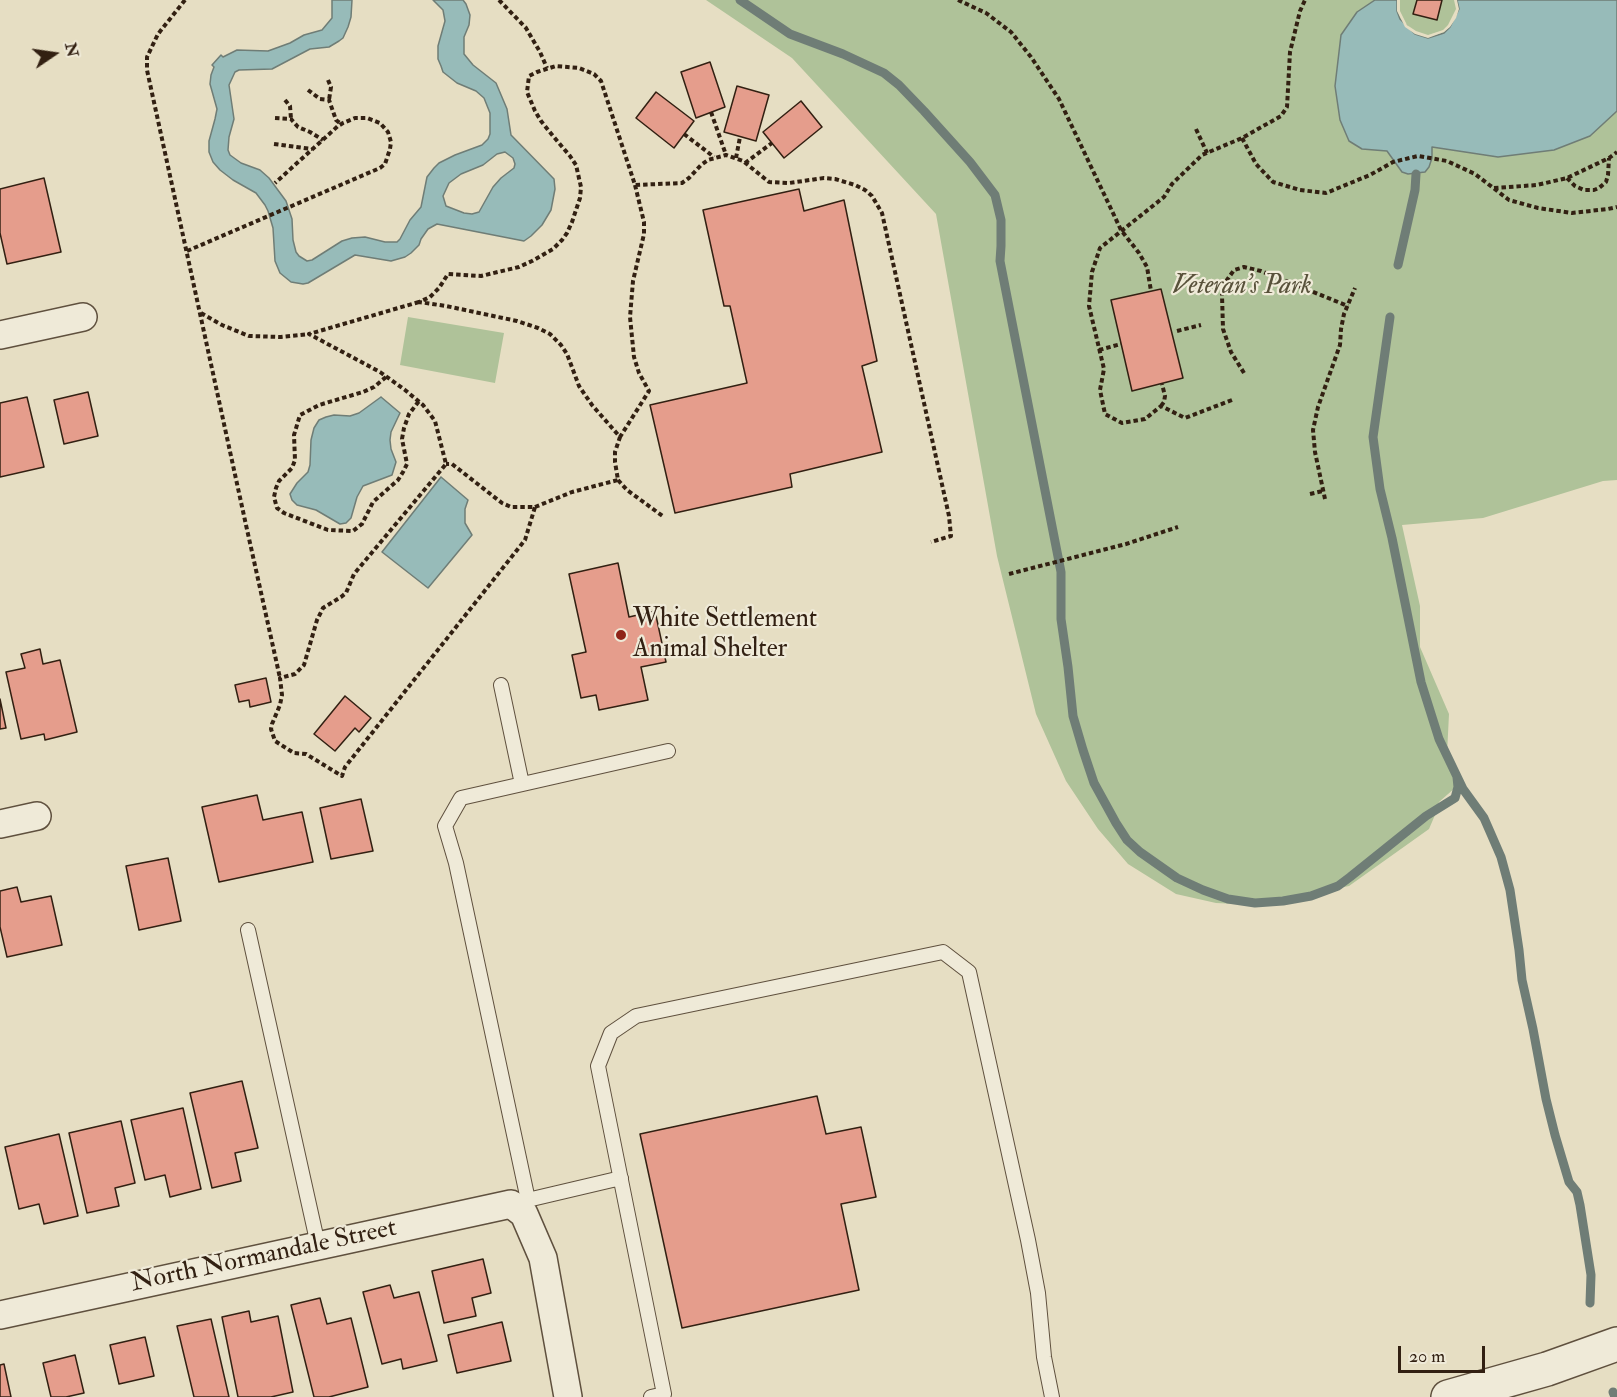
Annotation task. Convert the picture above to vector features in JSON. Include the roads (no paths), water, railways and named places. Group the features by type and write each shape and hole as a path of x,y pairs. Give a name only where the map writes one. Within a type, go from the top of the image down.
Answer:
{"street":[{"path":"0,335 84,317"},
{"path":"0,824 37,816"},
{"path":"521,1206 543,1258 568,1397"},
{"name":"North Normandale Street","path":"0,1315 318,1245 521,1206"},
{"path":"1448,1397 1547,1369 1617,1344"}],"lane":[{"path":"501,685 522,784"},
{"path":"621,1178 521,1206 456,863 445,826 461,798 668,751"},
{"path":"248,930 318,1245"},
{"path":"651,1397 664,1394 598,1066 611,1033 636,1016 943,952 969,972 1028,1240 1038,1293 1044,1357 1053,1397"}],"water":[{"path":"332,0 352,0 348,27 339,41 329,47 310,49 272,69 239,70 235,72 229,85 234,119 229,137 230,155 241,163 260,170 286,201 292,219 293,240 299,256 307,261 312,260 342,241 352,238 365,237 385,242 397,242 421,207 427,177 434,168 455,155 482,145 488,139 490,113 484,98 443,72 438,59 438,46 445,21 443,10 433,0 463,0 466,4 470,15 464,37 464,54 473,65 496,83 507,109 511,135 554,179 555,189 551,210 542,225 531,236 524,241 437,224 428,229 419,245 405,257 391,261 355,255 303,284 291,282 280,273 275,261 273,228 265,205 256,193 220,170 213,162 209,152 209,141 217,109 210,84 214,67 212,65 221,55 223,57 237,50 268,51 290,43 304,35 322,30 332,18","holes":["505,152 513,158 514,168 493,187 479,212 464,213 446,206 443,196 449,183 461,174 483,165 497,154"]},
{"path":"1375,0 1397,0 1400,19 1415,34 1428,38 1444,33 1450,27 1459,9 1457,0 1617,0 1617,111 1590,136 1554,150 1498,157 1432,147 1432,158 1425,172 1408,174 1402,172 1387,151 1362,149 1349,141 1340,120 1335,86 1341,35 1357,12"},
{"path":"381,397 400,413 391,432 391,449 396,462 392,475 363,486 351,518 346,523 340,524 316,510 297,505 290,494 308,472 311,440 319,420 334,415 350,416 359,413"},
{"path":"441,477 468,500 465,509 465,523 472,535 428,588 382,552"}],"waterway":[{"path":"740,0 790,34 843,54 884,73 924,111 970,162 995,195 1001,220 1000,261 1061,572 1061,619 1073,716 1094,783 1127,840 1177,878 1228,899 1255,903 1311,896 1338,886 1426,816 1455,798 1458,787 1457,777"},
{"path":"1398,265 1415,190 1416,174"},
{"path":"1390,317 1373,437 1380,489 1421,682 1439,739 1463,789 1484,818 1501,857 1510,890 1522,980 1546,1099 1569,1182 1577,1192 1580,1205 1591,1275 1590,1303"},
{"path":"1613,1392 1615,1397"}],"place":[{"name":"White Settlement Animal Shelter","path":"621,635"}],"park label":[{"name":"Veteran's Park","path":"1242,287"}]}
